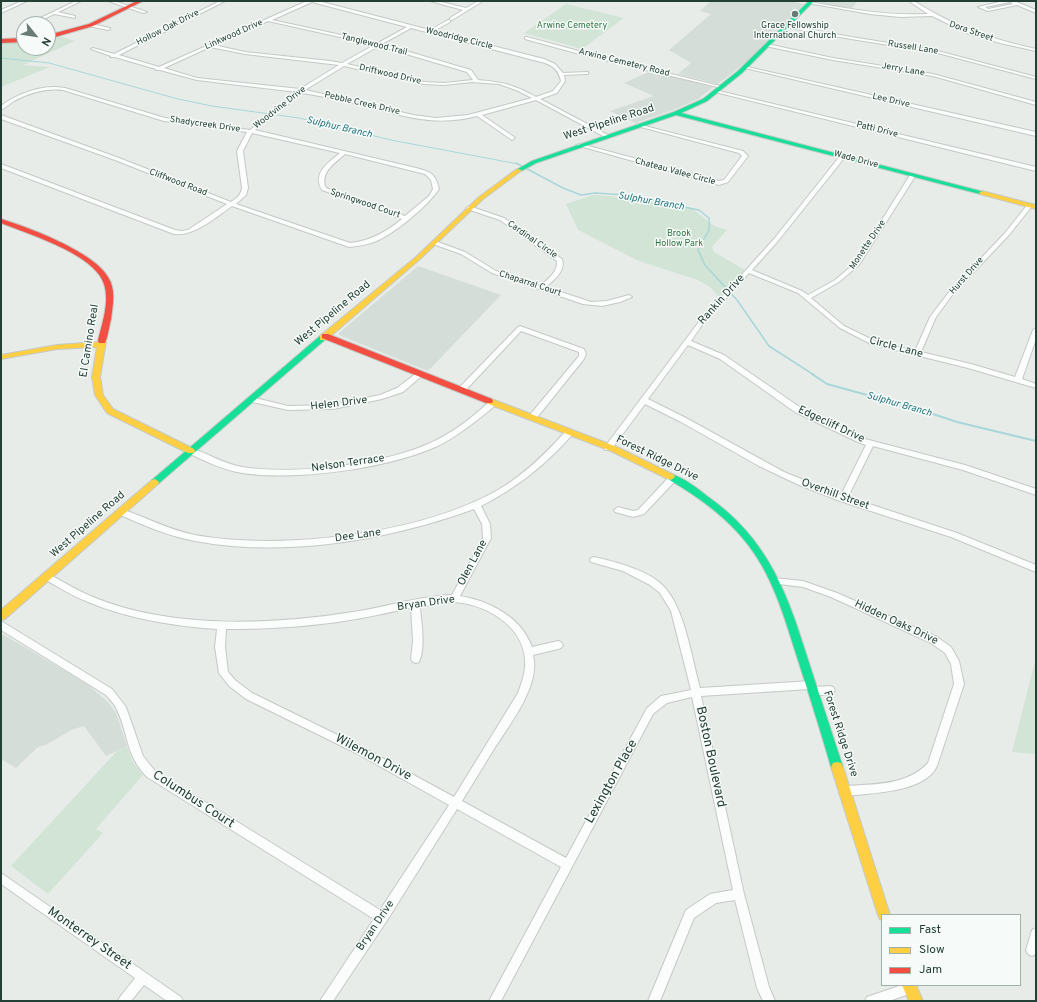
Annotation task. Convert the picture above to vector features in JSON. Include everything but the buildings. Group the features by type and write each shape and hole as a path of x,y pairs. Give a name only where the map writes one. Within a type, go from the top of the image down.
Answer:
{"main road":[{"path":"56,34 91,24 141,1"},
{"name":"West Pipeline Road","path":"1,616 251,399 435,243 491,188 514,172 534,162 579,145 676,113 695,105 719,89 745,67 787,26 808,2"},
{"path":"1,41 16,40"},
{"name":"Wade Drive","path":"676,113 1033,206"},
{"name":"El Camino Real","path":"1,221 87,258 102,270 107,281 109,297 107,320 96,378 96,386 103,404 110,411 191,451"},
{"name":"Forest Ridge Drive","path":"325,336 608,448 673,478 695,490 726,514 753,544 774,581 797,641 884,914"},
{"path":"1,357 56,347 102,344"},
{"path":"910,987 916,1001"}],"street":[{"path":"1,12 26,1"},
{"path":"48,16 79,1"},
{"path":"110,1 145,12"},
{"name":"Hollow Oak Drive","path":"113,56 223,1"},
{"name":"Linkwood Drive","path":"158,69 311,1"},
{"name":"Woodridge Circle","path":"311,1 542,60 555,65 563,74"},
{"path":"432,1 467,10"},
{"path":"431,31 481,1"},
{"name":"Dora Street","path":"911,1 947,24 975,35 1036,50"},
{"path":"1018,4 988,10 980,8 1010,1 1018,4 1036,12"},
{"path":"808,2 879,16 931,15"},
{"path":"55,13 73,17"},
{"name":"Tanglewood Trail","path":"267,20 377,45 462,68 469,71 476,81"},
{"path":"91,24 108,29"},
{"name":"Woodvine Drive","path":"1,166 174,232 184,233 195,229 242,197 245,188 240,151 250,132 301,91 343,64 411,26"},
{"name":"Russell Lane","path":"787,26 850,38 934,51 1036,78"},
{"name":"Arwine Cemetery Road","path":"527,38 719,89"},
{"name":"Jerry Lane","path":"767,45 833,59 933,75 1036,104"},
{"name":"Driftwood Drive","path":"210,46 245,53 316,59 424,83 476,81 499,83 513,87 607,136"},
{"name":"Pebble Creek Drive","path":"92,49 158,69 207,81 268,86 301,91 422,118 450,119 478,115 537,99"},
{"name":"Lee Drive","path":"745,67 1036,134"},
{"path":"537,99 558,90 564,81 563,74 586,73"},
{"name":"Shadycreek Drive","path":"1,108 40,90 59,88 164,119 250,132 414,169 434,178 436,182 435,192 405,218"},
{"name":"Patti Drive","path":"719,89 1036,169"},
{"path":"478,115 512,138"},
{"name":"Cliffwood Road","path":"1,117 334,241 356,245 366,244 377,239 405,218"},
{"name":"Chateau Valee Circle","path":"579,145 719,183 726,181 745,156 741,152 639,125"},
{"name":"Springwood Court","path":"344,153 328,165 321,175 321,186 324,190 405,218"},
{"name":"Rankin Drive","path":"608,448 686,342 776,240 842,157"},
{"name":"Monette Drive","path":"807,298 837,281 857,264 913,175"},
{"name":"Hurst Drive","path":"918,354 933,317 956,288 1033,206"},
{"name":"Cardinal Circle","path":"469,208 502,220 560,260 562,265 560,270 541,288"},
{"name":"Chaparral Court","path":"435,243 463,253 494,272 593,305 609,304 629,297"},
{"name":"Circle Lane","path":"749,271 792,288 807,298 836,323 862,338 882,347 969,366 1036,386"},
{"path":"461,390 520,328 582,351 582,357 532,418"},
{"path":"1018,380 1036,330"},
{"name":"Edgecliff Drive","path":"686,342 722,357 798,410 850,435 871,443 965,468 1036,492"},
{"name":"Helen Drive","path":"251,399 288,408 333,407 382,397 400,390 420,374"},
{"name":"Overhill Street","path":"643,400 668,411 745,456 801,483 843,499 955,535 1036,569"},
{"name":"Nelson Terrace","path":"191,451 223,465 253,472 278,472 356,465 402,456 430,446 458,432 494,403"},
{"name":"Dee Lane","path":"121,512 156,526 195,538 212,541 268,544 302,543 386,532 416,525 476,504 500,492 526,475 552,453 570,433"},
{"path":"843,499 871,443"},
{"path":"618,510 633,514 641,512 673,478"},
{"name":"Olen Lane","path":"454,599 487,538 486,524 476,504"},
{"name":"Boston Boulevard","path":"594,560 611,563 641,576 663,591 675,610 696,692 739,894 763,988 769,1001"},
{"name":"Bryan Drive","path":"47,577 94,602 132,613 200,624 266,626 296,624 454,599 478,603 502,615 517,629 528,652 530,672 519,697 457,803 326,1001"},
{"name":"Hidden Oaks Drive","path":"774,581 803,584 834,595 912,629 942,644 948,650 956,664 959,684 932,766 928,772 922,777 906,783 845,791"},
{"path":"415,604 418,641 416,659"},
{"name":"Columbus Court","path":"1,625 109,692 120,706 137,757 144,768 151,774 382,918"},
{"name":"Wilemon Drive","path":"222,625 222,668 232,683 249,696 359,750 567,864"},
{"path":"528,652 558,644"},
{"name":"Lexington Place","path":"495,1001 567,864 650,712 664,699 696,692 812,688 830,690"},
{"name":"Monterrey Street","path":"1,878 177,1001"},
{"path":"654,1001 690,914 714,898 739,894"},
{"path":"1032,950 1036,934"},
{"path":"124,1001 143,977"},
{"path":"871,1001 910,987"}],"shaded area":[{"path":"711,1 789,1 804,4 746,62 718,84 678,74 691,63 669,50 711,14 700,11"},
{"path":"820,1 858,1 851,9 818,3"},
{"path":"651,71 713,87 698,99 673,110 635,123 610,111 654,96 624,83"},
{"path":"418,266 501,295 428,371 339,335 339,333"},
{"path":"1,635 4,635 87,684 108,702 116,713 127,746 106,756 84,726 71,730 46,745 38,747 16,768 1,759"}],"green space":[{"name":"Arwine Cemetery","path":"566,4 624,18 582,49 524,33"},
{"path":"59,36 75,41 56,50 56,37"},
{"path":"16,42 16,56 42,56 23,65 50,67 1,87 1,43"},
{"name":"Brook Hollow Park","path":"593,195 635,198 693,209 714,226 727,230 712,247 714,252 745,270 719,297 710,287 698,280 639,261 578,230 566,204"},
{"path":"1036,657 1036,754 1012,752"},
{"path":"127,746 133,762 143,775 96,829 103,833 48,894 11,866 117,751"}],"waterway":[{"name":"Sulphur Branch","path":"1,58 49,63 178,99 212,106 299,118 391,140 518,164"},
{"name":"Sulphur Branch","path":"518,164 563,188 581,195 595,193 626,195 699,210 709,218 709,230 698,250 705,265 737,300 769,346 814,375"},
{"name":"Sulphur Branch","path":"812,374 827,384 918,409 957,422 1036,441"}],"traffic: fast":[{"path":"519,170 534,162 676,113 705,100 740,72 812,1"},
{"path":"676,113 982,193"},
{"path":"155,482 323,338"},
{"path":"671,477 709,501 732,521 743,532 768,568 790,619 837,767"}],"traffic: slow":[{"path":"323,338 418,258 481,198 519,170"},
{"path":"982,193 1036,207"},
{"path":"102,341 96,377 99,395 110,411 191,451"},
{"path":"1,357 57,347 102,344"},
{"path":"489,401 614,449 671,477"},
{"path":"1,616 155,482"},
{"path":"837,767 884,914"},
{"path":"909,986 916,1001"}],"traffic: jam":[{"path":"56,35 91,25 141,1"},
{"path":"1,41 16,40"},
{"path":"1,221 43,237 73,251 87,259 98,268 108,284 110,301 102,341"},
{"path":"325,336 489,401"}],"place":[{"name":"Grace Fellowship International Church","path":"795,14"}]}
